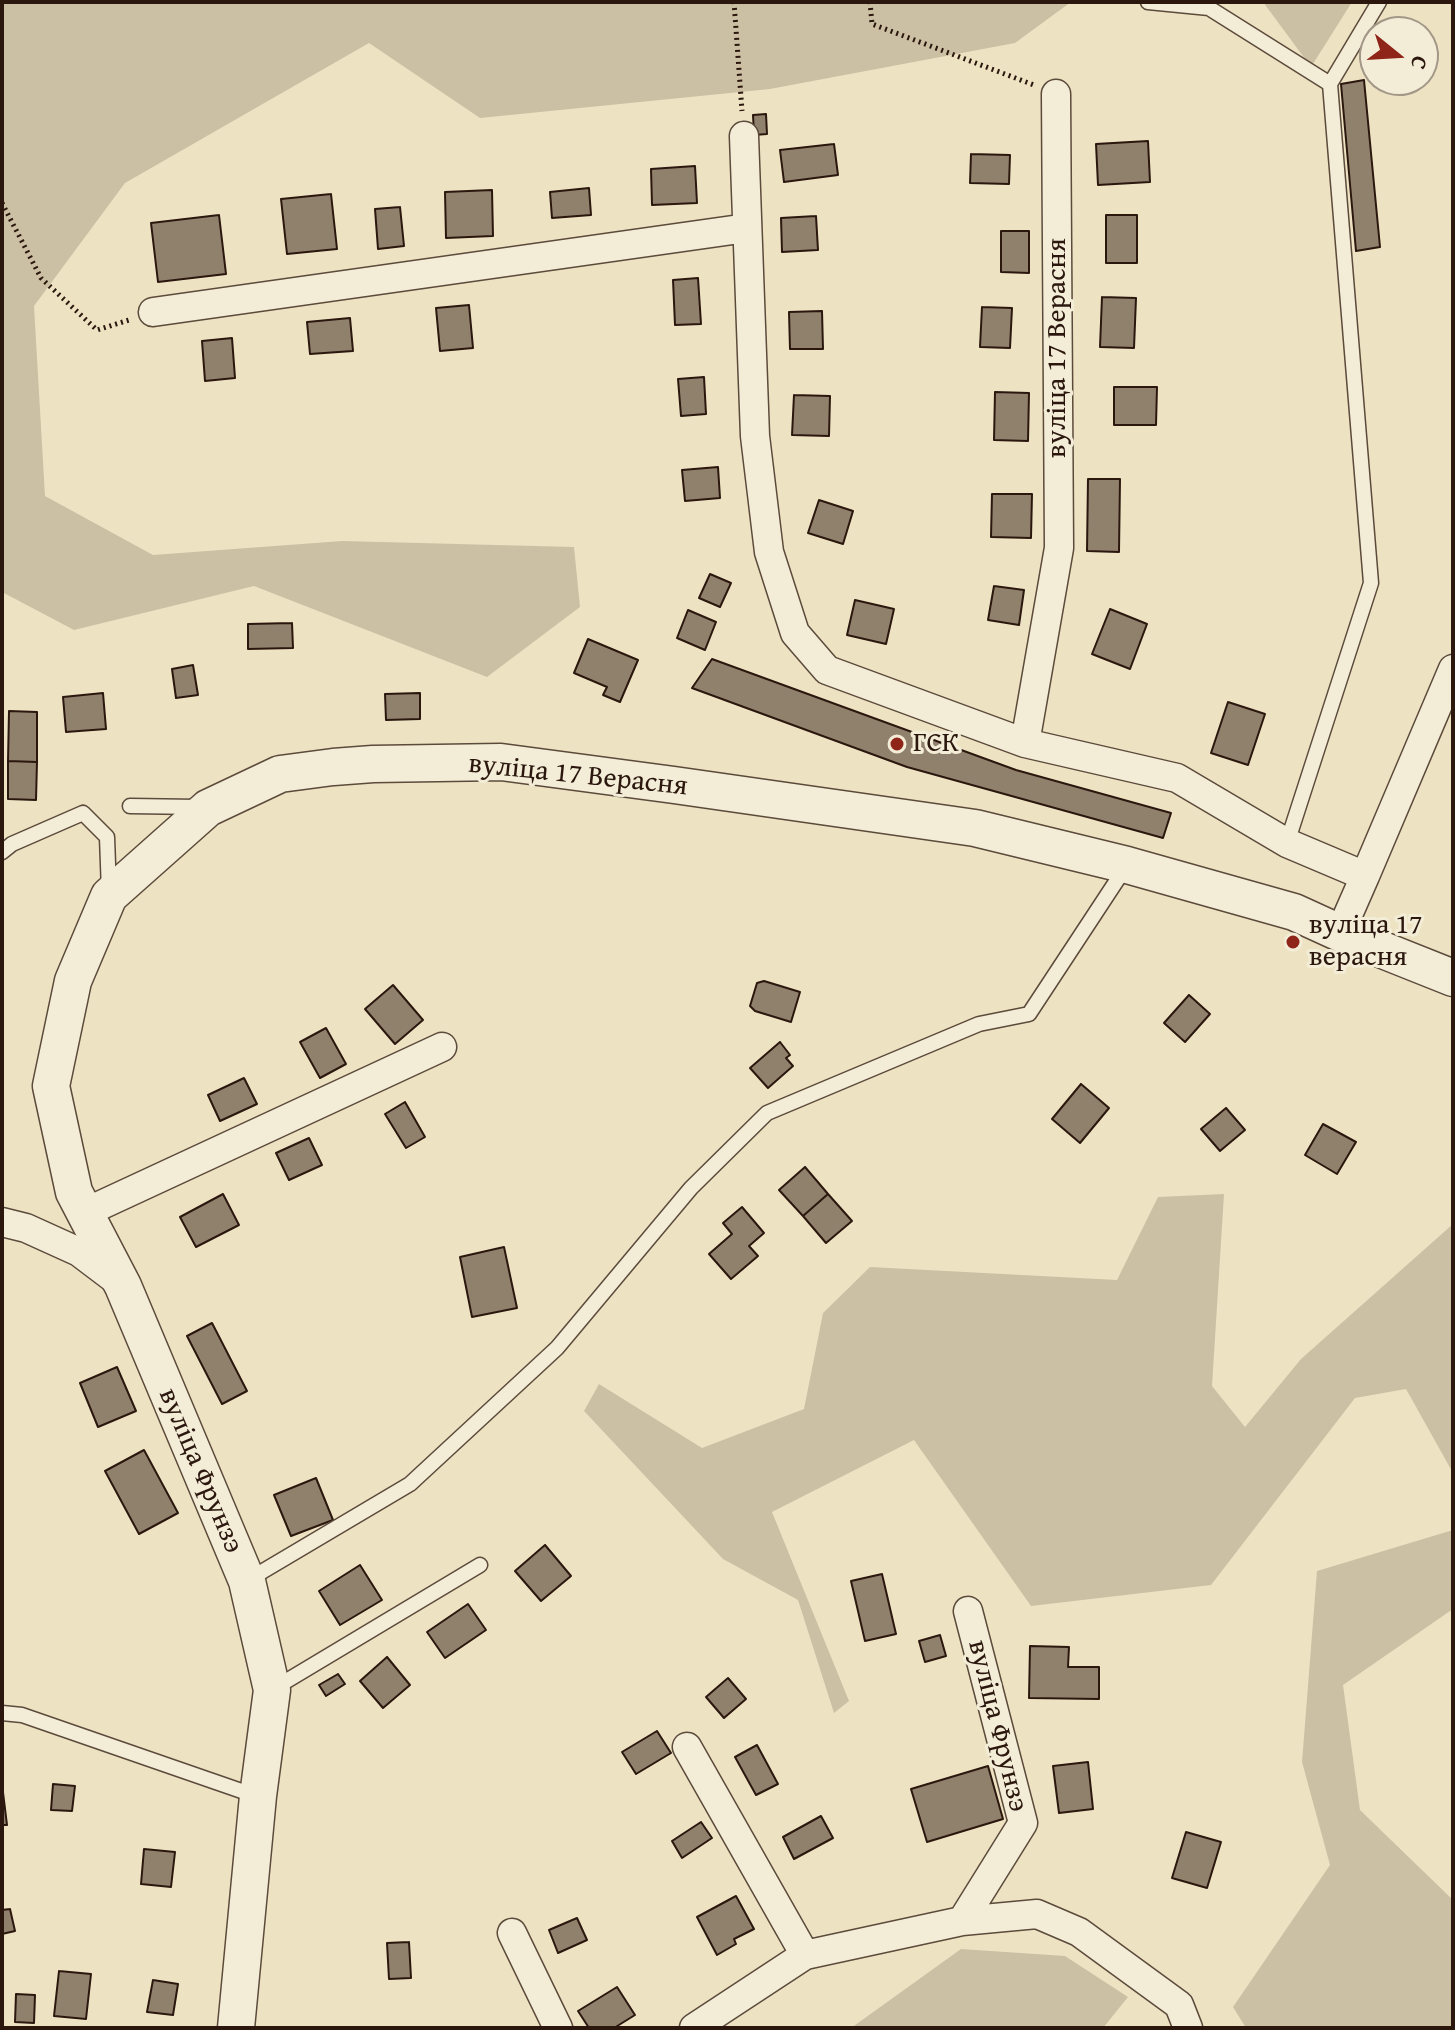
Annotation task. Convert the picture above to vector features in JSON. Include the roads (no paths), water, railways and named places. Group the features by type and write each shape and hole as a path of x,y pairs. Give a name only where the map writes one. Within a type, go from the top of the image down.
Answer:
{"street":[{"name":"вуліца 17 Верасня","path":"1025,743 1059,548 1056,94"},
{"path":"744,136 755,436 769,552 795,633 827,670 1025,743 1177,778 1287,843 1365,876"},
{"path":"153,312 747,228"},
{"path":"1340,933 1453,669"},
{"name":"вуліца 17 Верасня","path":"123,1286 74,1192 51,1086 73,981 109,896 208,808 280,774 373,764 501,762 975,828 1127,865 1294,912 1453,978"},
{"path":"84,1213 442,1047"},
{"name":"вуліца Фрунзэ","path":"2,1222 26,1228 79,1252 123,1286 247,1581 272,1690 258,1796 236,2028"},
{"name":"вуліца Фрунзэ","path":"962,1921 1023,1823 968,1611"},
{"path":"687,1747 805,1955"},
{"path":"694,2028 805,1955 962,1921 1037,1914 1079,1932 1184,2017"},
{"path":"512,1933 558,2028"}],"lane":[{"path":"1148,2 1209,8 1330,84"},
{"path":"1287,843 1371,583 1330,84 1379,2"},
{"path":"130,806 208,808"},
{"path":"2,852 12,844 83,813 107,837 109,896"},
{"path":"247,1581 410,1484 557,1348 691,1188 767,1113 979,1024 1029,1014 1127,865"},
{"path":"272,1690 480,1565"},
{"path":"2,1713 22,1715 258,1796"}],"place":[{"name":"ГСК","path":"897,744"},
{"name":"вуліца 17 верасня","path":"1293,942"}]}
